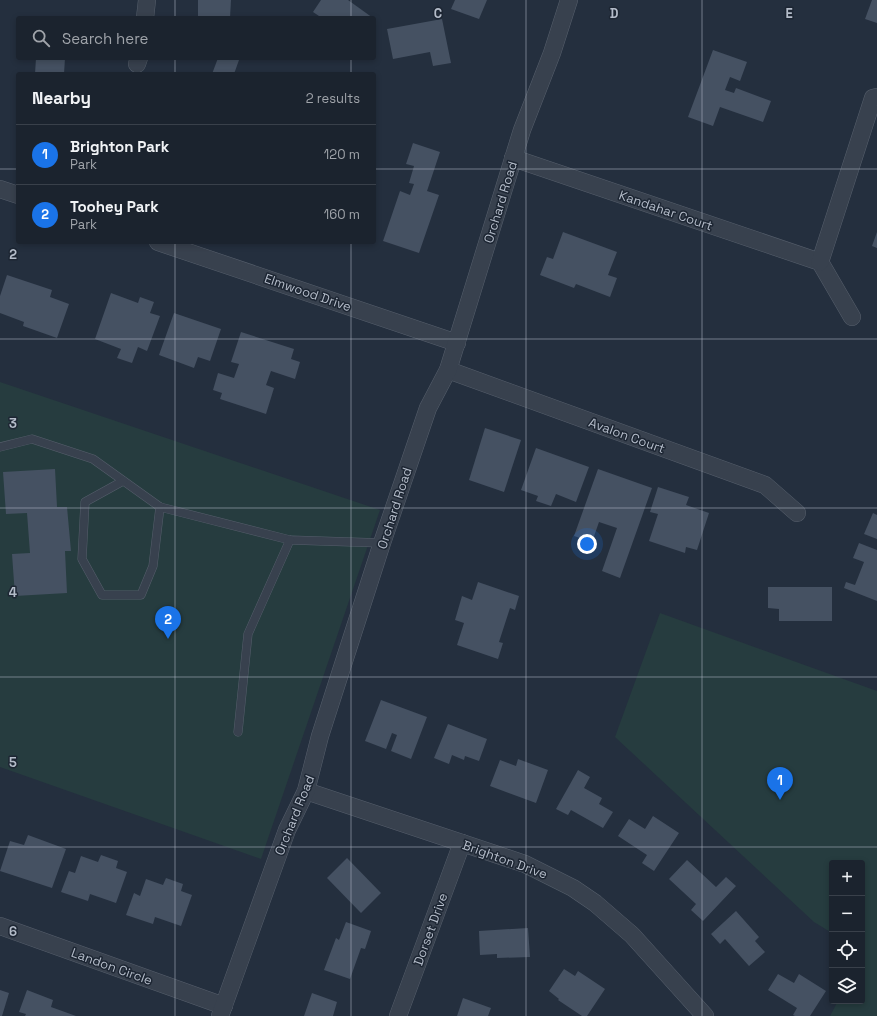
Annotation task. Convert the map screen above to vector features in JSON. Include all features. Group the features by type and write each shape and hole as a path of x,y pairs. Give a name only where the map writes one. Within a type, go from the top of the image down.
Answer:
{"street":[{"path":"145,16 147,0"},
{"name":"Orchard Road","path":"222,1011 286,830 306,791 320,736 382,543 428,408 448,370 522,130 552,53 569,0"},
{"path":"852,317 820,262 873,98 877,97"},
{"name":"Kandahar Court","path":"513,158 820,262"},
{"path":"0,189 16,194"},
{"name":"Elmwood Drive","path":"164,244 457,343"},
{"name":"Avalon Court","path":"448,370 765,485 797,513"},
{"name":"Brighton Drive","path":"306,791 525,864 573,888 595,903 632,935 705,1016"},
{"name":"Dorset Drive","path":"398,1016 462,843"},
{"name":"Landon Circle","path":"0,926 222,1011"}],"lane":[{"path":"0,447 32,439 93,459 160,508 290,540 382,543"},
{"path":"123,481 85,502 82,559 102,595 141,595 153,566 160,508"},
{"path":"238,732 248,634 290,540"}],"green space":[{"path":"0,382 380,510 261,859 0,767"},
{"path":"660,613 877,691 877,1016 830,1016 836,1004 865,1004 865,860 829,860 829,931 814,922 615,737"}],"building":[{"path":"198,0 231,0 230,16 198,16"},
{"path":"321,0 348,0 370,16 319,16 313,12"},
{"path":"455,0 487,0 479,19 451,9"},
{"path":"872,0 877,0 877,23 865,19"},
{"path":"442,19 451,63 433,66 430,52 393,59 387,29"},
{"path":"713,50 747,62 740,81 730,77 725,90 734,93 736,88 771,101 763,122 720,107 713,126 688,117"},
{"path":"36,60 65,60 64,72 35,72"},
{"path":"217,60 239,60 235,72 213,72"},
{"path":"413,143 440,152 427,191 439,195 419,253 383,241 400,191 410,195 414,184 409,183 414,166 406,164"},
{"path":"563,232 617,252 608,275 617,278 610,297 576,284 574,288 540,275 547,257 553,259"},
{"path":"877,232 877,248 872,246"},
{"path":"7,275 52,290 50,297 69,304 57,338 23,326 24,322 0,313 0,296"},
{"path":"111,293 138,303 140,297 154,302 150,313 160,316 147,351 138,347 132,363 117,358 121,349 95,339"},
{"path":"174,313 221,329 210,361 198,357 194,368 159,355"},
{"path":"241,332 294,349 291,359 300,362 295,379 271,371 266,385 274,388 266,414 220,399 222,393 213,390 218,373 234,378 239,364 231,362"},
{"path":"485,428 521,440 504,492 469,480"},
{"path":"536,448 589,467 576,502 556,494 551,506 536,501 538,496 521,490"},
{"path":"55,469 57,507 67,507 71,551 65,551 67,593 15,596 12,554 30,553 27,513 6,514 3,472"},
{"path":"598,469 652,488 620,578 602,571 617,528 599,522 592,542 574,536"},
{"path":"658,487 689,497 686,505 709,513 697,550 686,547 685,553 649,541 658,514 650,512"},
{"path":"873,513 877,515 877,539 864,534"},
{"path":"859,543 877,550 877,601 844,588 846,582 855,585 864,562 853,558"},
{"path":"478,582 519,596 515,610 510,608 499,642 503,643 498,659 457,645 464,623 455,620 462,596 472,600"},
{"path":"768,587 832,587 832,621 779,621 779,609 768,608"},
{"path":"381,700 427,717 411,759 391,751 397,735 392,733 386,749 365,741"},
{"path":"448,724 487,739 479,761 465,756 464,760 452,755 449,764 434,758"},
{"path":"518,759 548,770 536,803 490,786 500,760 516,766"},
{"path":"578,770 590,777 584,788 602,798 599,804 613,812 603,828 571,810 568,815 556,809"},
{"path":"653,816 679,833 654,871 642,863 647,855 618,836 629,819 645,829"},
{"path":"28,835 66,849 52,888 0,871 10,841 24,845"},
{"path":"101,855 118,861 116,868 127,872 116,903 90,894 88,901 61,892 69,871 75,873 81,856 98,862"},
{"path":"347,858 381,893 361,913 327,878"},
{"path":"687,860 716,887 726,877 736,886 703,921 691,910 696,904 669,879"},
{"path":"166,878 183,884 181,891 192,895 181,926 155,917 153,924 126,915 134,893 140,896 146,879 163,885"},
{"path":"736,911 759,937 755,941 765,952 749,966 725,939 720,944 711,934"},
{"path":"346,922 371,931 365,949 361,948 350,979 324,970 336,938 339,940"},
{"path":"528,928 530,957 497,958 497,954 480,955 479,931"},
{"path":"564,969 575,976 578,971 605,989 587,1016 582,1016 558,1000 559,999 549,991"},
{"path":"778,974 794,983 799,974 826,991 810,1016 793,1015 797,1008 768,990"},
{"path":"0,990 9,993 2,1016 0,1016"},
{"path":"27,990 53,1000 51,1007 76,1016 25,1016 26,1014 19,1012"},
{"path":"312,993 337,1002 333,1016 304,1016"},
{"path":"463,998 491,1008 488,1016 457,1016"}],"place":[{"name":"Toohey Park","path":"168,639"},
{"name":"Brighton Park","path":"780,800"}]}
